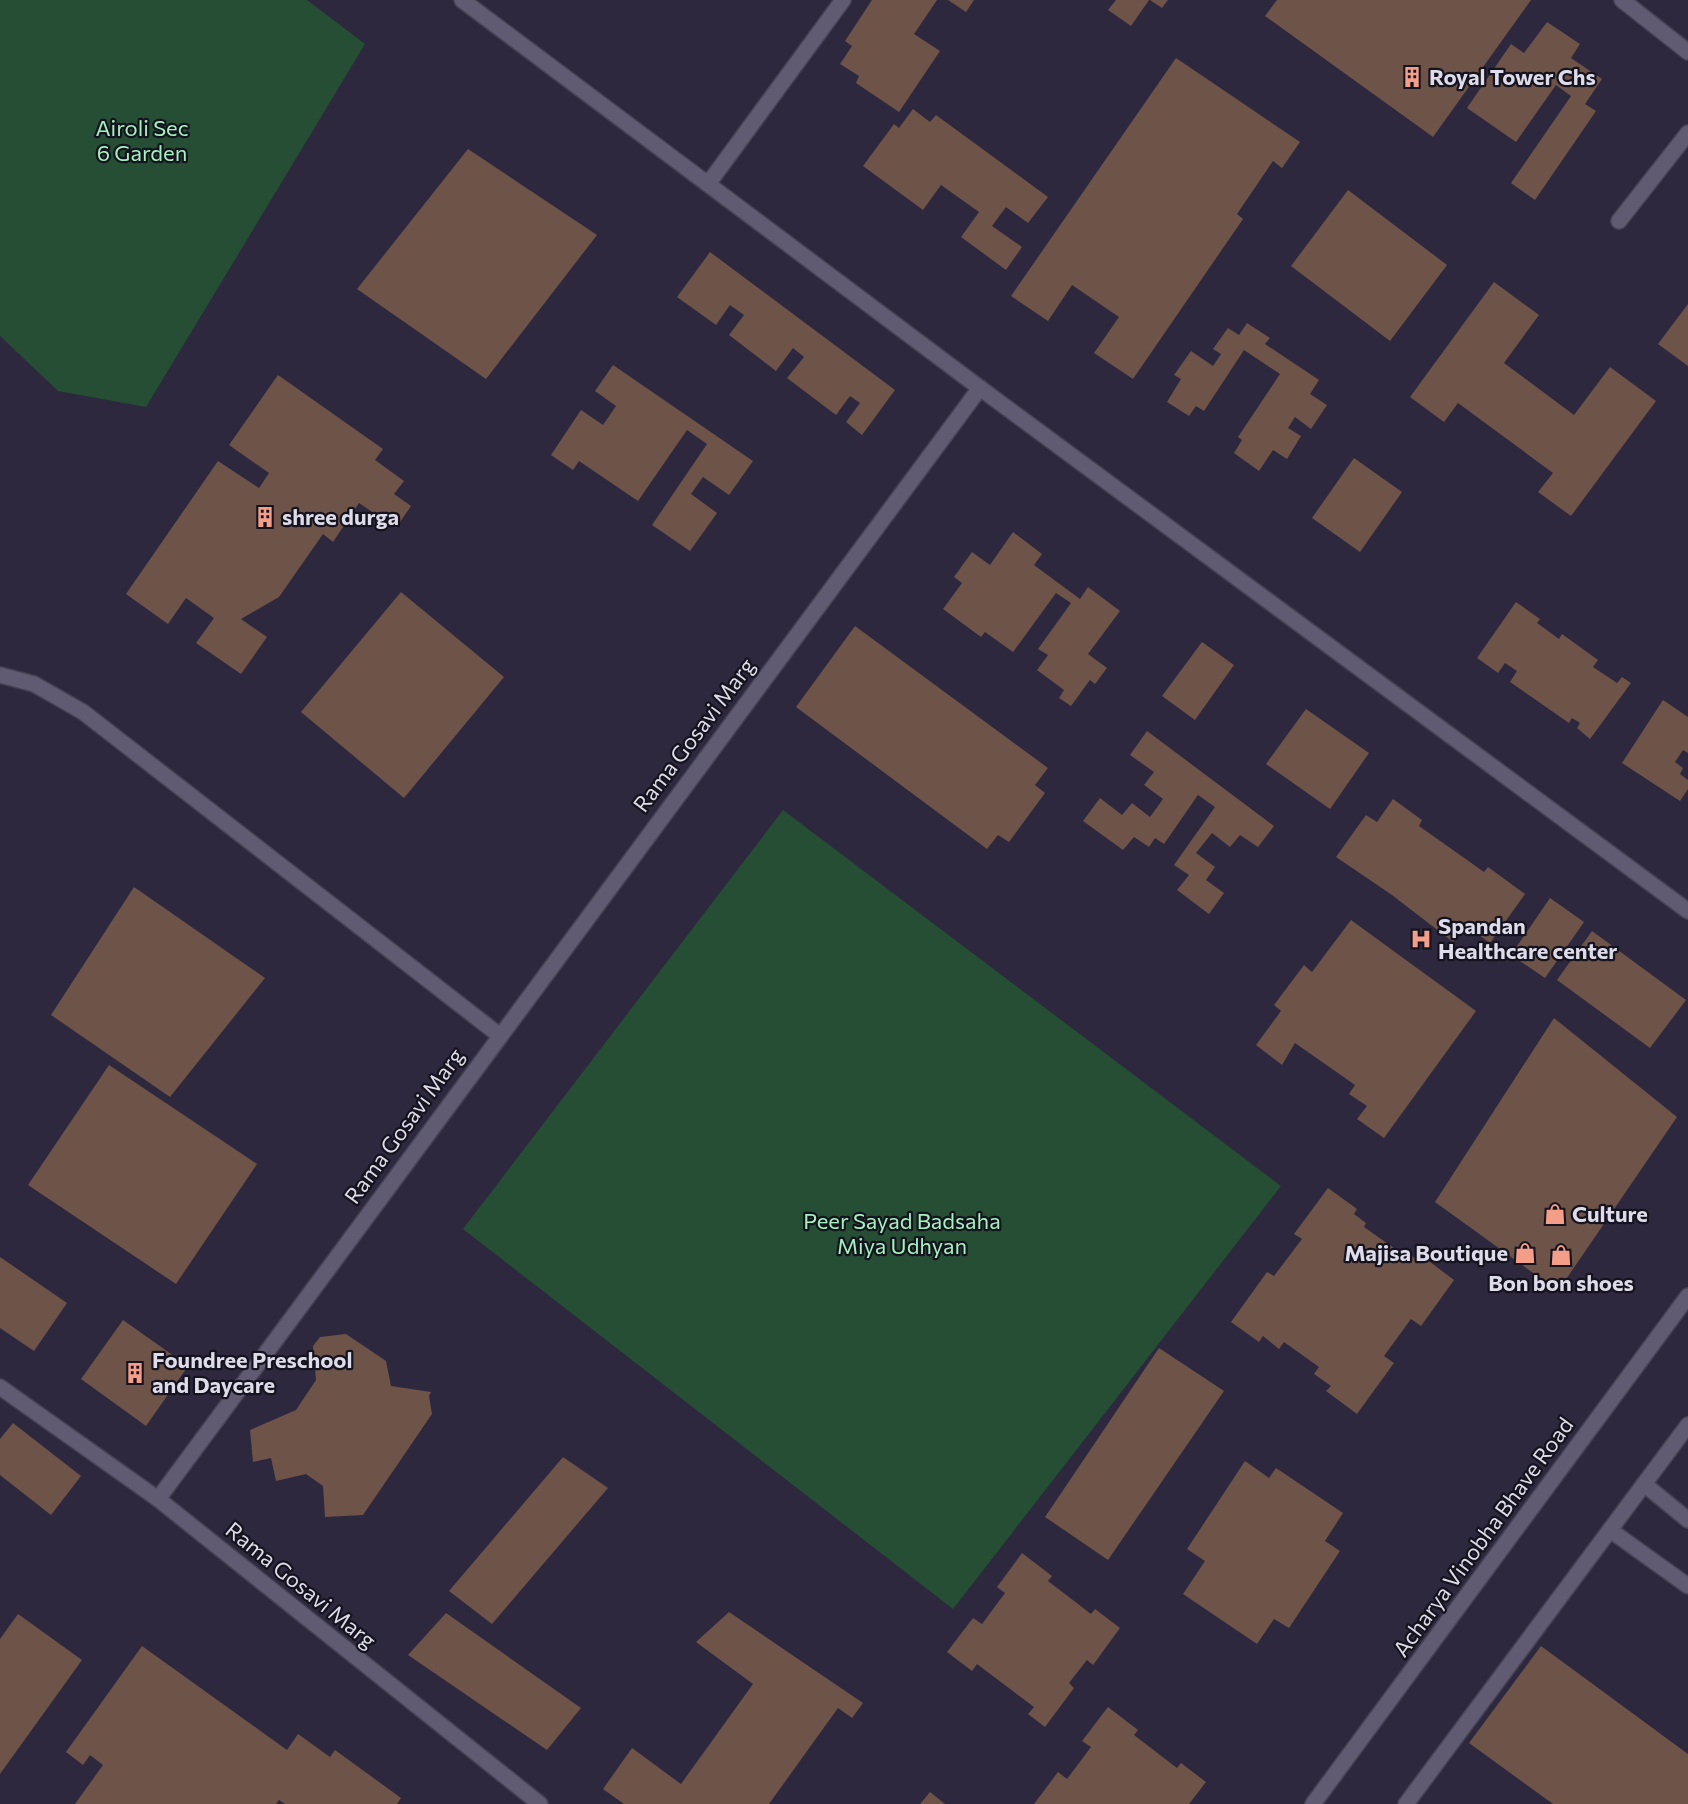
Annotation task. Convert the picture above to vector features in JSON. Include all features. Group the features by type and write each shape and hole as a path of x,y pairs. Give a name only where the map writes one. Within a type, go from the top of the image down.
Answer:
{"street":[{"path":"462,0 980,388 1688,911"},
{"path":"708,184 843,0"},
{"path":"1622,0 1688,52"},
{"path":"1619,221 1688,133"},
{"name":"Rama Gosavi Marg","path":"540,1804 158,1499 980,388"},
{"path":"0,675 34,684 83,712 500,1035"},
{"name":"Acharya Vinobha Bhave Road","path":"1314,1804 1688,1296"},
{"path":"0,1387 158,1499"},
{"path":"1406,1804 1688,1425"},
{"path":"1644,1485 1688,1520"},
{"path":"1610,1530 1688,1586"}],"green space":[{"name":"Airoli Sec 6 Garden","path":"0,0 307,0 365,44 146,407 58,391 0,336"},
{"name":"Peer Sayad Badsaha Miya Udhyan","path":"783,810 1281,1186 953,1609 463,1229"}],"building":[{"path":"872,0 937,0 914,34 940,51 899,112 856,83 859,76 840,64 852,46 845,41"},
{"path":"948,0 974,0 966,12"},
{"path":"1116,0 1149,0 1131,26 1108,10"},
{"path":"1150,0 1168,0 1162,8"},
{"name":"Royal Tower Chs","path":"1277,0 1531,0 1433,137 1265,16"},
{"path":"1547,22 1580,44 1571,58 1602,79 1585,104 1596,111 1535,200 1511,183 1571,96 1556,85 1516,142 1467,108 1511,44 1524,53"},
{"path":"1176,58 1300,142 1282,168 1273,161 1237,214 1243,219 1133,379 1094,353 1119,317 1072,285 1048,321 1011,296"},
{"path":"913,109 930,122 936,115 1048,197 1028,223 1006,207 992,226 1022,247 1006,270 961,237 979,212 941,185 923,210 863,166 894,124 899,128"},
{"path":"468,149 597,235 486,379 357,289"},
{"path":"1348,190 1447,265 1390,341 1291,266"},
{"path":"710,252 895,390 862,435 846,422 860,403 850,396 836,415 787,378 804,357 793,348 776,371 729,335 744,315 730,305 716,325 677,297"},
{"path":"1494,282 1539,315 1504,363 1574,415 1610,367 1656,401 1571,516 1538,492 1553,473 1458,403 1444,422 1410,397"},
{"path":"1688,304 1688,366 1658,344"},
{"path":"1247,323 1270,338 1265,344 1319,380 1310,394 1327,405 1311,429 1295,417 1288,428 1301,436 1287,459 1273,450 1259,471 1234,453 1242,440 1238,437 1280,374 1244,350 1204,411 1196,406 1189,416 1167,402 1181,379 1174,375 1191,351 1213,366 1221,354 1213,349 1228,328 1239,335"},
{"path":"613,365 753,461 729,495 703,477 691,494 717,513 690,551 652,525 707,444 687,430 638,501 579,461 573,470 551,455 581,410 603,425 616,406 595,391"},
{"name":"shree durga","path":"278,375 383,449 375,460 404,481 394,494 411,506 396,528 359,503 333,542 323,534 279,597 241,619 267,637 241,674 196,643 214,618 186,598 168,624 126,594 218,461 259,488 269,473 229,445"},
{"path":"1354,458 1402,492 1360,552 1312,518"},
{"path":"1013,532 1042,554 1034,565 1080,599 1088,587 1120,611 1088,654 1107,668 1095,684 1090,680 1071,706 1059,698 1064,690 1037,670 1048,655 1038,649 1071,603 1056,593 1013,652 985,632 981,637 943,609 962,583 954,577 972,552 990,565"},
{"path":"401,592 504,677 404,798 301,712"},
{"path":"1516,602 1540,619 1537,623 1559,639 1562,634 1598,660 1593,667 1617,683 1622,677 1631,683 1590,739 1577,728 1580,723 1572,718 1569,723 1510,682 1517,671 1505,663 1498,673 1477,658"},
{"path":"855,626 1048,768 1035,785 1045,793 1009,842 998,835 987,849 796,707"},
{"path":"1202,642 1234,665 1195,720 1162,696"},
{"path":"1663,700 1688,717 1688,753 1683,750 1675,762 1683,768 1680,774 1688,780 1688,789 1680,801 1622,763"},
{"path":"1306,709 1369,753 1330,809 1266,764"},
{"path":"1147,731 1274,826 1258,847 1240,835 1230,847 1212,833 1196,853 1215,867 1206,880 1224,893 1209,914 1177,890 1189,875 1174,865 1215,807 1198,795 1164,844 1155,838 1149,847 1134,837 1123,850 1083,821 1100,798 1122,815 1132,803 1150,817 1163,799 1144,785 1154,772 1130,755"},
{"path":"1393,799 1422,820 1419,826 1484,872 1488,867 1525,894 1490,943 1465,925 1453,942 1392,895 1336,857 1366,815 1377,822"},
{"path":"134,887 265,978 170,1097 51,1015"},
{"path":"1550,898 1584,922 1545,978 1511,955"},
{"path":"1351,920 1476,1011 1384,1138 1357,1119 1367,1106 1349,1094 1355,1085 1295,1043 1282,1065 1256,1045 1281,1011 1274,1005 1304,965 1312,972"},
{"path":"1592,931 1686,1000 1650,1048 1557,980"},
{"path":"1554,1018 1677,1117 1558,1291 1435,1202"},
{"path":"109,1065 257,1164 176,1284 28,1185"},
{"path":"1328,1188 1357,1209 1354,1214 1366,1223 1364,1227 1401,1253 1403,1250 1419,1261 1422,1256 1454,1280 1421,1326 1411,1319 1384,1356 1394,1363 1357,1414 1326,1391 1331,1386 1314,1374 1319,1367 1284,1342 1279,1349 1263,1336 1259,1342 1231,1322 1267,1272 1274,1276 1302,1239 1294,1234"},
{"path":"0,1257 67,1303 34,1351 0,1328"},
{"name":"Foundree Preschool and Daycare","path":"123,1320 188,1366 146,1426 81,1379"},
{"path":"346,1334 386,1361 391,1386 431,1392 429,1396 432,1414 363,1515 325,1517 323,1486 306,1474 276,1481 271,1458 253,1462 250,1430 296,1410 316,1380 313,1346 320,1337"},
{"path":"1159,1348 1224,1391 1108,1560 1045,1517"},
{"path":"13,1423 81,1476 51,1515 0,1475 0,1439"},
{"path":"563,1457 608,1488 492,1624 449,1591"},
{"path":"1245,1461 1269,1478 1276,1468 1343,1513 1325,1541 1340,1551 1289,1628 1274,1619 1257,1644 1183,1594 1205,1561 1187,1549"},
{"path":"1022,1553 1052,1576 1048,1581 1091,1614 1095,1609 1120,1628 1093,1665 1087,1660 1069,1683 1074,1688 1045,1727 1028,1714 1034,1707 977,1664 972,1671 947,1652 973,1618 982,1624 1005,1593 997,1587"},
{"path":"729,1612 863,1703 852,1718 838,1708 769,1804 624,1804 603,1789 632,1748 681,1784 753,1684 696,1642"},
{"path":"446,1613 581,1708 547,1750 408,1655"},
{"path":"18,1614 82,1660 0,1774 0,1639"},
{"path":"142,1646 287,1750 298,1734 330,1757 335,1750 401,1798 397,1804 285,1804 279,1800 276,1804 75,1804 103,1765 90,1755 83,1765 66,1752"},
{"path":"1541,1646 1688,1754 1688,1804 1553,1804 1469,1743"},
{"path":"1108,1707 1138,1730 1134,1735 1177,1768 1181,1763 1206,1782 1189,1804 1034,1804 1058,1772 1067,1779 1091,1747 1082,1741"},
{"path":"930,1792 945,1804 920,1804"}],"place":[{"name":"Royal Tower Chs","path":"1412,77"},
{"name":"shree durga","path":"265,517"},
{"name":"Spandan Healthcare center","path":"1421,939"},
{"name":"Culture","path":"1555,1214"},
{"name":"Majisa Boutique","path":"1525,1253"},
{"name":"Bon bon shoes","path":"1561,1255"},
{"name":"Foundree Preschool and Daycare","path":"135,1373"}]}
